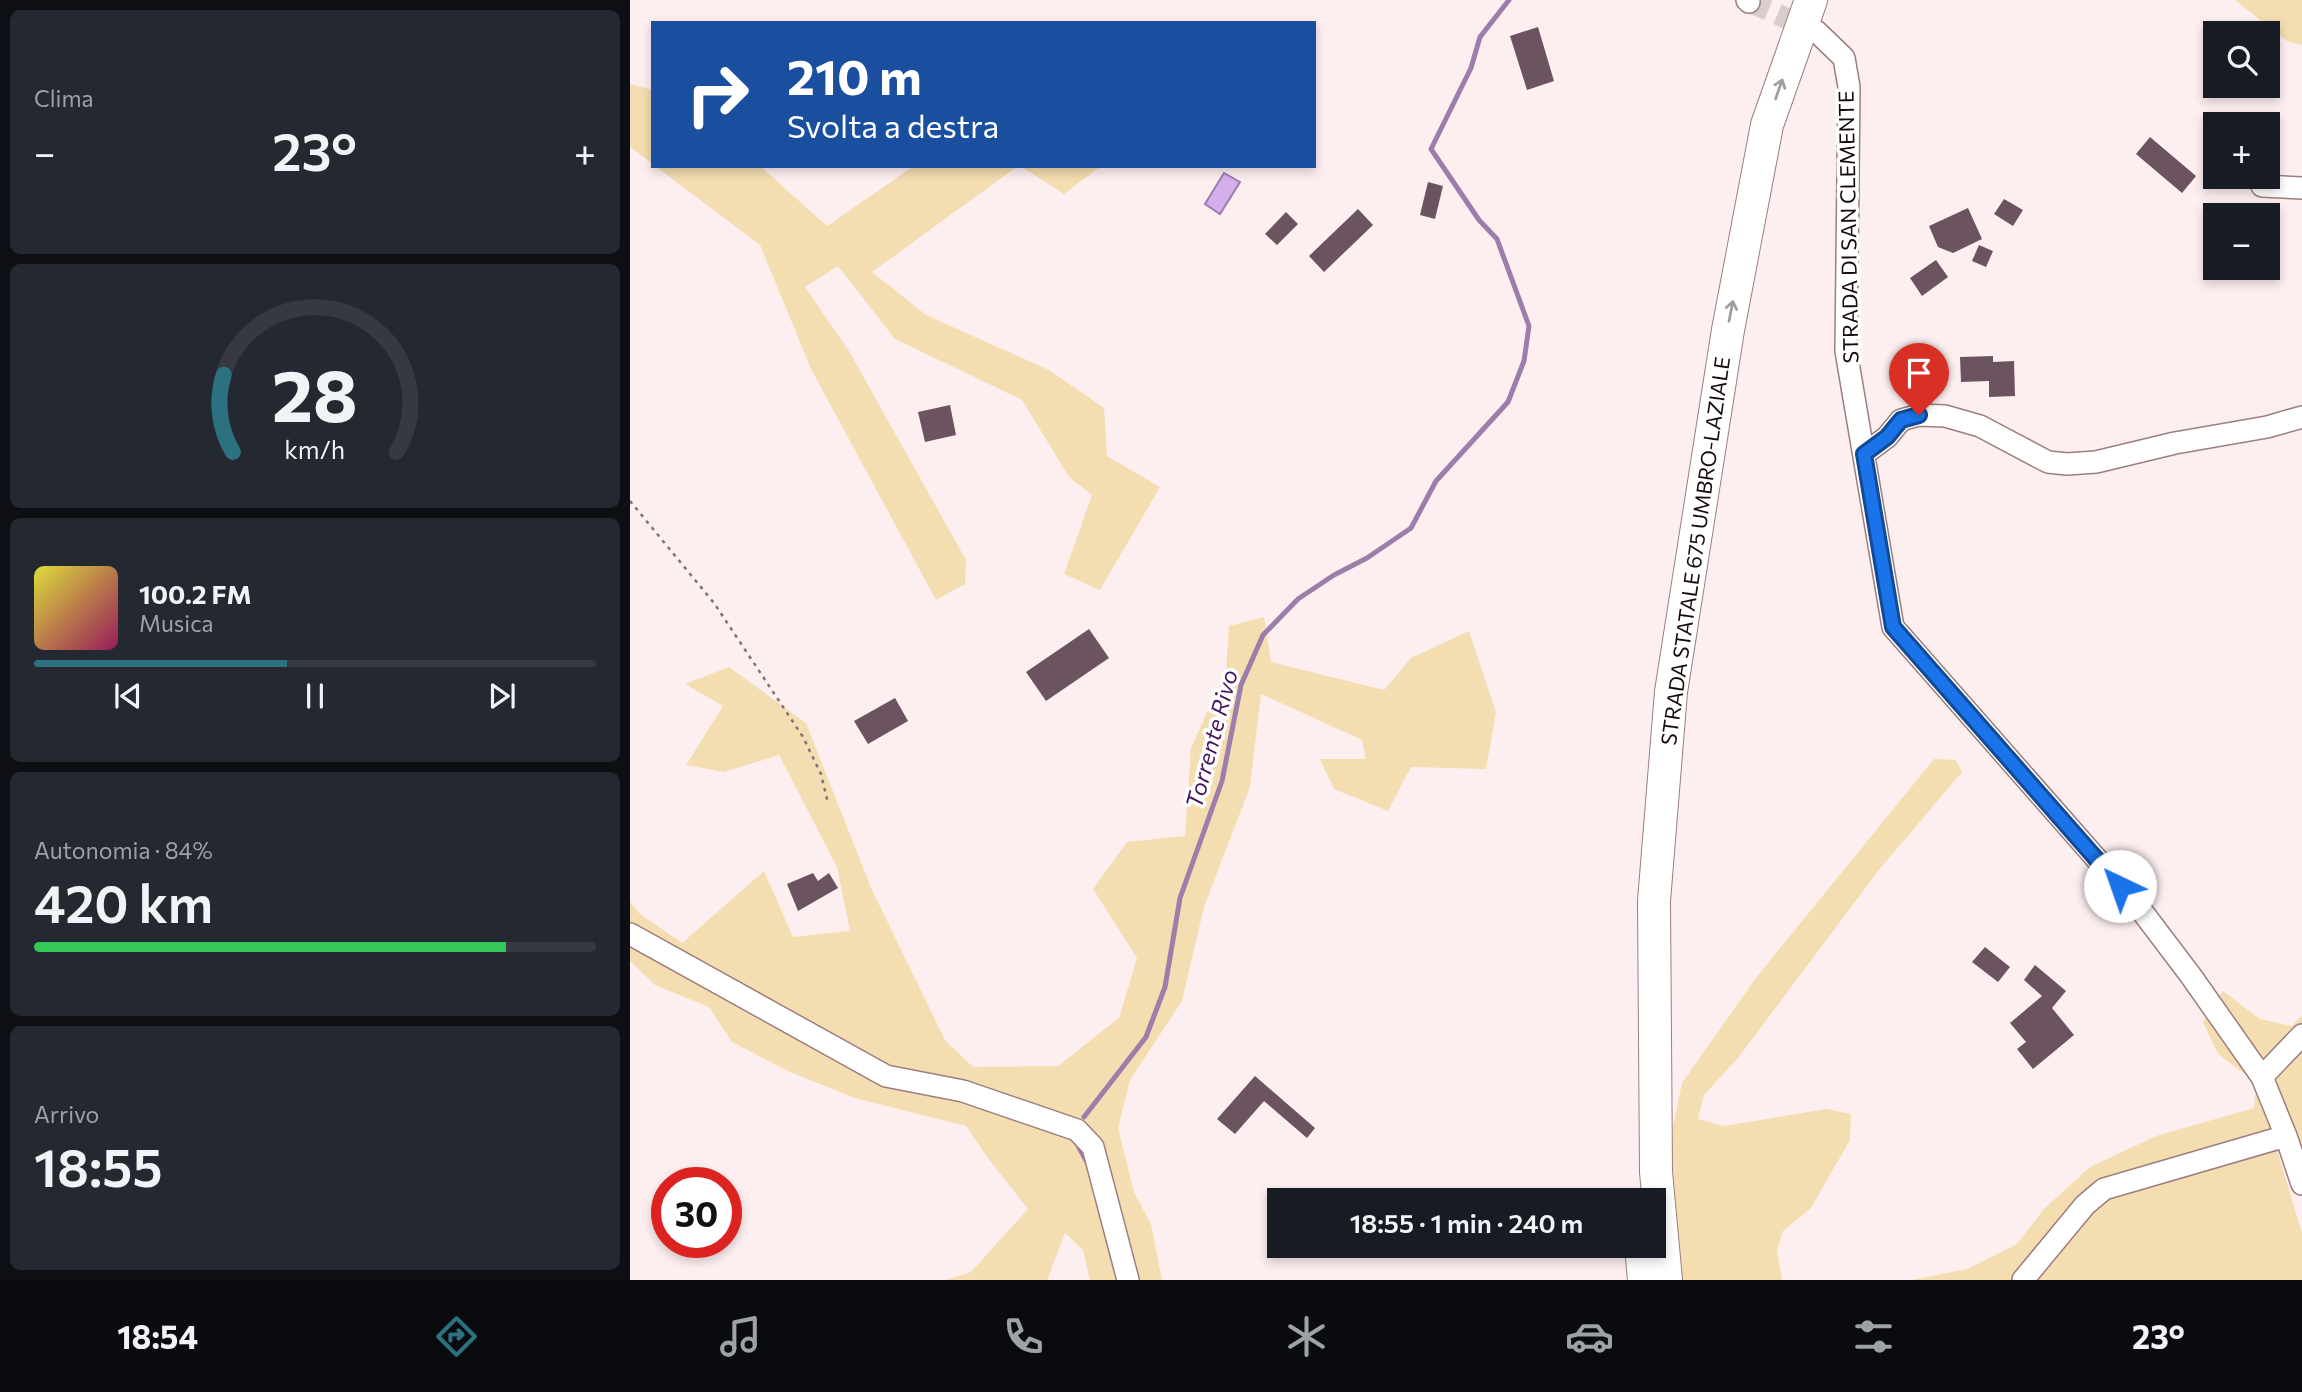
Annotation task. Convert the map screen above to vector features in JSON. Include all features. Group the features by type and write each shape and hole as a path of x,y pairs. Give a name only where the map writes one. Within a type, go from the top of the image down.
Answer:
{"highway":[{"name":"STRADA STATALE 675 UMBRO-LAZIALE","path":"1636,1188 1637,895 1650,696 1704,342 1744,124 1787,0"},
{"name":"STRADA STATALE 675 UMBRO-LAZIALE","path":"1666,1280 1656,1172 1654,901 1671,692 1728,330 1767,125 1811,0"},
{"path":"1642,1258 1644,1280"}],"street":[{"name":"STRADA DI SAN CLEMENTE","path":"1816,31 1844,58 1849,87 1846,351 1893,627 2138,906 2190,976 2262,1077 2302,1184"},
{"path":"2280,187 2302,188"},
{"path":"1864,454 1881,443 1901,420 1919,415 1945,415 1980,426 2048,462 2067,464 2096,462 2175,443 2267,427 2302,417"},
{"path":"630,934 886,1076 963,1091 1077,1130 1093,1147 1128,1280"},
{"path":"2262,1077 2302,1035"},
{"path":"2023,1280 2085,1205 2104,1189 2286,1136"}],"path":[{"path":"630,501 714,603 803,737 821,774 828,803"}],"shaded area":[{"path":"2235,0 2302,0 2302,45 2287,41 2280,35 2280,21 2262,21"},
{"path":"630,84 651,89 651,163 630,147"},
{"path":"658,168 762,168 827,226 911,168 1015,168 872,272 926,315 1049,370 1104,408 1107,456 1160,487 1100,590 1064,574 1092,495 1069,477 1022,400 895,339 838,266 805,287 849,351 966,560 965,584 936,600 811,369 760,245"},
{"path":"1023,168 1098,168 1064,194"},
{"path":"1224,173 1240,182 1220,214 1205,204"},
{"path":"1264,617 1271,662 1384,690 1411,658 1469,631 1496,712 1486,769 1411,767 1388,811 1334,789 1320,759 1366,759 1362,740 1261,694 1250,787 1204,907 1182,1001 1130,1080 1118,1128 1134,1192 1151,1224 1162,1280 1090,1280 1083,1250 1065,1233 1047,1280 946,1280 971,1272 1028,1209 966,1126 855,1098 790,1072 732,1042 709,1007 655,985 630,961 630,902 640,914 682,943 764,871 793,937 850,931 837,867 779,755 724,772 686,765 723,706 685,684 729,667 806,723 872,890 945,1040 973,1067 1058,1066 1119,1018 1137,958 1093,889 1127,842 1185,836 1191,748 1226,671 1229,626"},
{"path":"1934,759 1956,760 1962,772 1878,871 1738,1058 1704,1095 1698,1119 1724,1126 1826,1109 1851,1114 1850,1140 1811,1208 1783,1231 1777,1250 1782,1280 1677,1280 1670,1141 1682,1083 1755,979"},
{"path":"2223,991 2260,1019 2292,1026 2302,1015 2302,1152 2295,1133 2257,1131 2277,1150 2302,1233 2302,1280 1912,1280 1967,1269 2017,1244 2044,1209 2090,1167 2156,1136 2254,1108 2256,1082 2218,1054 2203,1022"}],"building":[{"path":"1538,27 1554,81 1527,90 1510,36"},
{"path":"2150,137 2196,176 2182,193 2136,154"},
{"path":"1428,182 1443,186 1435,219 1420,215"},
{"path":"2004,199 2023,210 2013,226 1994,214"},
{"path":"1968,208 1982,239 1953,253 1938,247 1929,226"},
{"path":"1358,209 1373,225 1324,272 1309,256"},
{"path":"1286,212 1298,224 1277,245 1265,234"},
{"path":"1979,245 1993,251 1986,267 1972,261"},
{"path":"1936,260 1948,277 1922,296 1910,278"},
{"path":"1993,356 1993,362 2014,361 2015,396 1989,397 1989,381 1961,382 1960,357"},
{"path":"950,405 956,435 925,442 918,412"},
{"path":"1089,629 1109,658 1046,701 1026,672"},
{"path":"895,698 908,721 868,744 854,721"},
{"path":"813,873 818,881 829,873 838,888 798,911 787,884"},
{"path":"1985,947 2010,967 1998,982 1972,962"},
{"path":"2035,965 2066,991 2052,1008 2074,1035 2033,1069 2017,1049 2026,1042 2010,1023 2042,996 2024,980"},
{"path":"1255,1076 1315,1128 1307,1138 1264,1101 1235,1134 1217,1119"}],"waterway":[{"name":"Torrente Rivo","path":"1084,1117 1146,1037 1165,987 1180,898 1222,781 1241,685 1263,635 1298,599 1411,528 1436,481 1508,402 1524,361 1529,326 1497,239 1479,220 1431,149 1471,68 1480,37 1509,0"},
{"name":"Torrente Rivo","path":"1076,1142 1088,1164"}],"tunnel":[{"path":"1749,2 1814,30"}],"route":[{"path":"1919,415 1901,420 1887,437 1864,454 1893,627 2120,886"}]}
